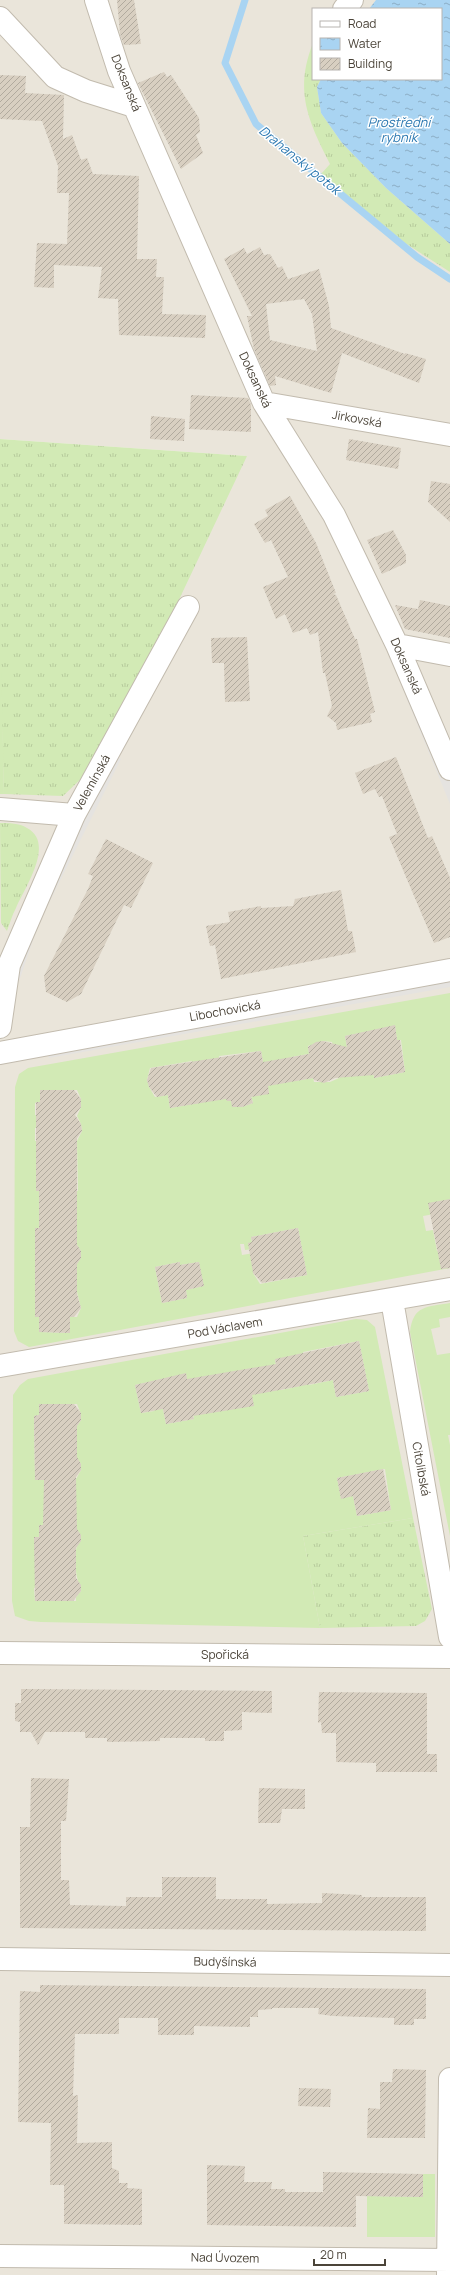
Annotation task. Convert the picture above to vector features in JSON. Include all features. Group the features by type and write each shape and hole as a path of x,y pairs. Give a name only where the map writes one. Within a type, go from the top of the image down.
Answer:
{"street":[{"path":"345,8 352,0"},
{"name":"Doksanská","path":"103,6 119,71 264,403 334,515 397,645 450,770"},
{"path":"0,18 55,77 86,91 134,106"},
{"name":"Jirkovská","path":"264,403 450,435"},
{"name":"Velemínská","path":"0,1027 5,962 74,815 188,607"},
{"path":"397,645 450,655"},
{"path":"0,809 74,815"},
{"name":"Libochovická","path":"0,1053 450,970"},
{"name":"Pod Václavem","path":"0,1366 450,1289"},
{"name":"Citolibská","path":"392,1300 450,1637"},
{"name":"Spořická","path":"0,1653 450,1657"},
{"name":"Budyšínská","path":"0,1959 450,1964"},
{"path":"449,2265 450,2079"},
{"name":"Nad Úvozem","path":"0,2256 449,2265"}],"shaded area":[{"path":"0,0 450,0 450,2275 0,2275 0,660 247,456 0,439"},
{"path":"413,693 450,780 450,804 406,697"},
{"path":"112,754 121,759 39,923 19,981 11,978"},
{"path":"450,979 450,987 49,1058 46,1049"}],"green space":[{"path":"312,46 312,80 320,80 317,87 321,113 342,143 386,188 450,244 450,272 405,243 321,174 330,164 315,134 306,105 304,91 307,60"},
{"path":"0,439 247,456 105,756 63,796 4,794 0,660"},
{"path":"1,660 4,794 0,794"},
{"path":"0,823 10,823 24,826 35,835 39,844 38,855 31,878 13,913 7,931 1,923"},
{"path":"450,993 450,1199 434,1214 423,1216 426,1231 433,1230 437,1251 450,1249 450,1268 29,1347 18,1341 14,1331 15,1087 19,1074 28,1068","holes":["395,1026 397,1040 401,1040 405,1072 374,1078 372,1062 350,1066 345,1036","323,1041 332,1042 339,1078 330,1082 314,1082 313,1078 295,1081 291,1057 309,1054 308,1046","261,1051 269,1093 251,1096 253,1103 242,1107 233,1107 231,1101 227,1101 219,1056","192,1061 199,1103 170,1108 168,1095 155,1097 147,1080 150,1068","40,1090 77,1090 81,1099 81,1107 77,1116 81,1124 82,1131 77,1141 78,1191 36,1191 36,1177 40,1166 36,1165 36,1153 40,1152 40,1141 35,1141 35,1128 40,1127 40,1116 35,1115 35,1103 40,1102","35,1228 77,1245 81,1251 81,1257 77,1264 77,1292 81,1308 77,1317 70,1317 70,1333 39,1332 39,1317 35,1317 35,1304 39,1292 35,1292","298,1228 307,1275 260,1284 253,1273 254,1253 242,1255 240,1244 244,1244 245,1250 253,1249 251,1237","180,1262 180,1265 199,1262 203,1286 186,1290 187,1298 162,1303 155,1267"]},
{"path":"450,1303 450,1317 439,1319 440,1327 431,1329 437,1355 450,1353 450,1435 448,1435 450,1445 450,1536 410,1332 414,1317 422,1309"},
{"path":"356,1319 367,1320 375,1327 413,1518 303,1536 320,1628 41,1622 29,1621 15,1616 12,1601 13,1395 20,1385 28,1379","holes":["359,1341 369,1391 336,1397 333,1380 309,1385 303,1352","295,1356 300,1386 281,1390 275,1360","186,1374 194,1419 166,1424 162,1404 153,1405 154,1411 141,1413 135,1385","39,1404 77,1404 81,1414 81,1420 77,1426 77,1458 81,1464 81,1470 76,1479 35,1479 34,1416 39,1415","385,1469 391,1510 357,1516 353,1496 341,1498 337,1478","43,1525 81,1535 76,1550 75,1560 81,1591 76,1597 76,1601 35,1601 34,1588 39,1587 39,1526"]},
{"path":"413,1518 432,1609 425,1621 416,1626 320,1628 303,1536"},
{"path":"423,2174 435,2174 435,2237 367,2237 367,2196 423,2197"}],"water":[{"name":"Prostřední rybník","path":"376,0 450,0 450,244 386,188 342,143 321,113 317,87 320,80 442,80 442,8 370,8"}],"building":[{"path":"117,0 134,0 141,44 124,45 120,34"},
{"path":"164,72 167,77 171,75 199,118 200,132 196,135 203,153 181,169 138,83"},
{"path":"0,75 26,76 25,93 64,95 63,139 72,135 81,160 87,158 93,174 139,176 137,259 157,259 156,277 164,277 162,314 206,315 205,338 119,335 118,299 98,298 102,267 54,265 54,288 34,287 37,243 67,244 69,193 57,193 58,166 42,121 0,119"},
{"path":"260,247 264,255 270,254 278,268 282,266 288,279 319,269 329,306 331,328 405,354 426,359 419,383 342,353 331,393 275,376 276,385 270,386 254,349 247,316 252,316 224,259 244,248 247,254","holes":["304,299 312,314 317,351 270,340 266,304"]},
{"path":"191,395 248,398 251,405 251,432 189,429"},
{"path":"151,416 185,419 184,441 150,439"},
{"path":"349,439 401,448 398,469 346,460"},
{"path":"431,481 450,484 450,522 428,502"},
{"path":"290,496 316,543 336,593 333,594 336,595 355,639 357,639 375,712 370,714 372,722 337,730 336,723 327,716 332,706 325,673 323,673 318,632 310,635 307,628 293,633 285,614 276,619 263,587 288,577 271,540 265,543 254,524 268,516 265,510"},
{"path":"393,530 406,555 406,563 382,574 367,540"},
{"path":"420,600 450,606 450,638 405,629 395,605 418,609"},
{"path":"247,637 250,701 225,702 224,663 212,663 211,638"},
{"path":"396,757 428,838 432,836 450,878 450,937 434,943 389,837 397,834 382,796 379,797 375,789 363,794 355,773"},
{"path":"106,839 153,863 131,908 124,905 81,994 67,1002 46,992 44,976 88,889 93,876 88,874"},
{"path":"341,890 348,931 352,931 356,952 221,979 215,945 210,946 206,926 230,922 228,912 261,906 261,908 293,906 295,899"},
{"path":"395,1025 397,1040 400,1040 405,1072 374,1078 374,1075 335,1078 324,1083 314,1080 313,1078 268,1086 269,1094 251,1097 253,1103 242,1107 232,1107 231,1101 227,1101 226,1099 170,1108 168,1095 157,1097 149,1087 147,1080 151,1068 261,1051 263,1062 309,1054 308,1047 316,1042 323,1041 347,1047 345,1036"},
{"path":"40,1090 74,1090 81,1099 81,1107 75,1115 81,1124 82,1131 77,1138 77,1245 81,1251 81,1258 77,1264 77,1294 81,1308 74,1317 70,1317 70,1333 39,1332 39,1317 35,1317 35,1228 39,1228 39,1191 36,1191 36,1102 40,1102"},
{"path":"450,1199 450,1268 441,1269 428,1203"},
{"path":"298,1228 307,1275 262,1283 253,1273 248,1243 252,1242 251,1237"},
{"path":"180,1262 180,1265 199,1262 204,1286 186,1290 187,1298 162,1303 155,1267"},
{"path":"359,1341 369,1391 336,1397 333,1380 252,1395 254,1406 193,1416 194,1419 166,1424 163,1409 141,1413 135,1385 186,1373 187,1379 276,1364 275,1359"},
{"path":"39,1404 74,1404 81,1413 81,1420 77,1426 77,1457 81,1464 81,1470 76,1477 77,1529 81,1535 81,1541 76,1548 76,1578 81,1585 81,1591 73,1601 35,1601 34,1537 39,1537 39,1525 43,1525 44,1480 35,1480 34,1416 39,1415"},
{"path":"383,1469 391,1510 357,1516 353,1496 341,1499 337,1478"},
{"path":"21,1689 272,1691 272,1713 242,1712 242,1730 224,1731 224,1741 205,1741 205,1738 160,1738 160,1741 107,1742 107,1738 85,1738 85,1732 45,1732 38,1745 31,1732 20,1732 20,1722 15,1721 15,1703 21,1703"},
{"path":"319,1692 427,1693 427,1754 437,1754 437,1772 376,1772 376,1763 336,1762 336,1733 322,1733 321,1722 318,1723"},
{"path":"31,1778 69,1779 66,1821 61,1821 61,1880 69,1880 70,1905 126,1906 126,1897 162,1897 162,1877 216,1877 216,1899 267,1899 267,1904 322,1903 322,1893 362,1895 362,1897 426,1897 426,1931 20,1928 20,1827 30,1827"},
{"path":"259,1788 305,1789 305,1809 282,1809 280,1823 258,1823"},
{"path":"40,1985 426,1989 426,2019 414,2019 414,2025 394,2025 394,2018 333,2016 318,2014 319,2008 272,2008 258,2010 258,2017 250,2017 250,2027 194,2026 194,2035 158,2035 158,2018 119,2018 119,2034 75,2034 73,2096 78,2095 77,2143 112,2142 112,2168 119,2171 119,2183 128,2183 127,2188 142,2189 142,2225 64,2224 64,2185 50,2185 51,2123 18,2122 20,1991 40,1992"},
{"path":"393,2069 426,2070 425,2138 367,2138 368,2108 380,2109 380,2082 392,2082"},
{"path":"299,2088 331,2089 330,2107 298,2106"},
{"path":"207,2165 245,2166 244,2182 272,2182 271,2189 285,2189 285,2192 323,2192 323,2172 423,2174 423,2197 356,2196 356,2227 207,2225"}],"waterway":[{"name":"Drahanský potok","path":"245,0 225,63 256,124 417,257 450,279"}]}
